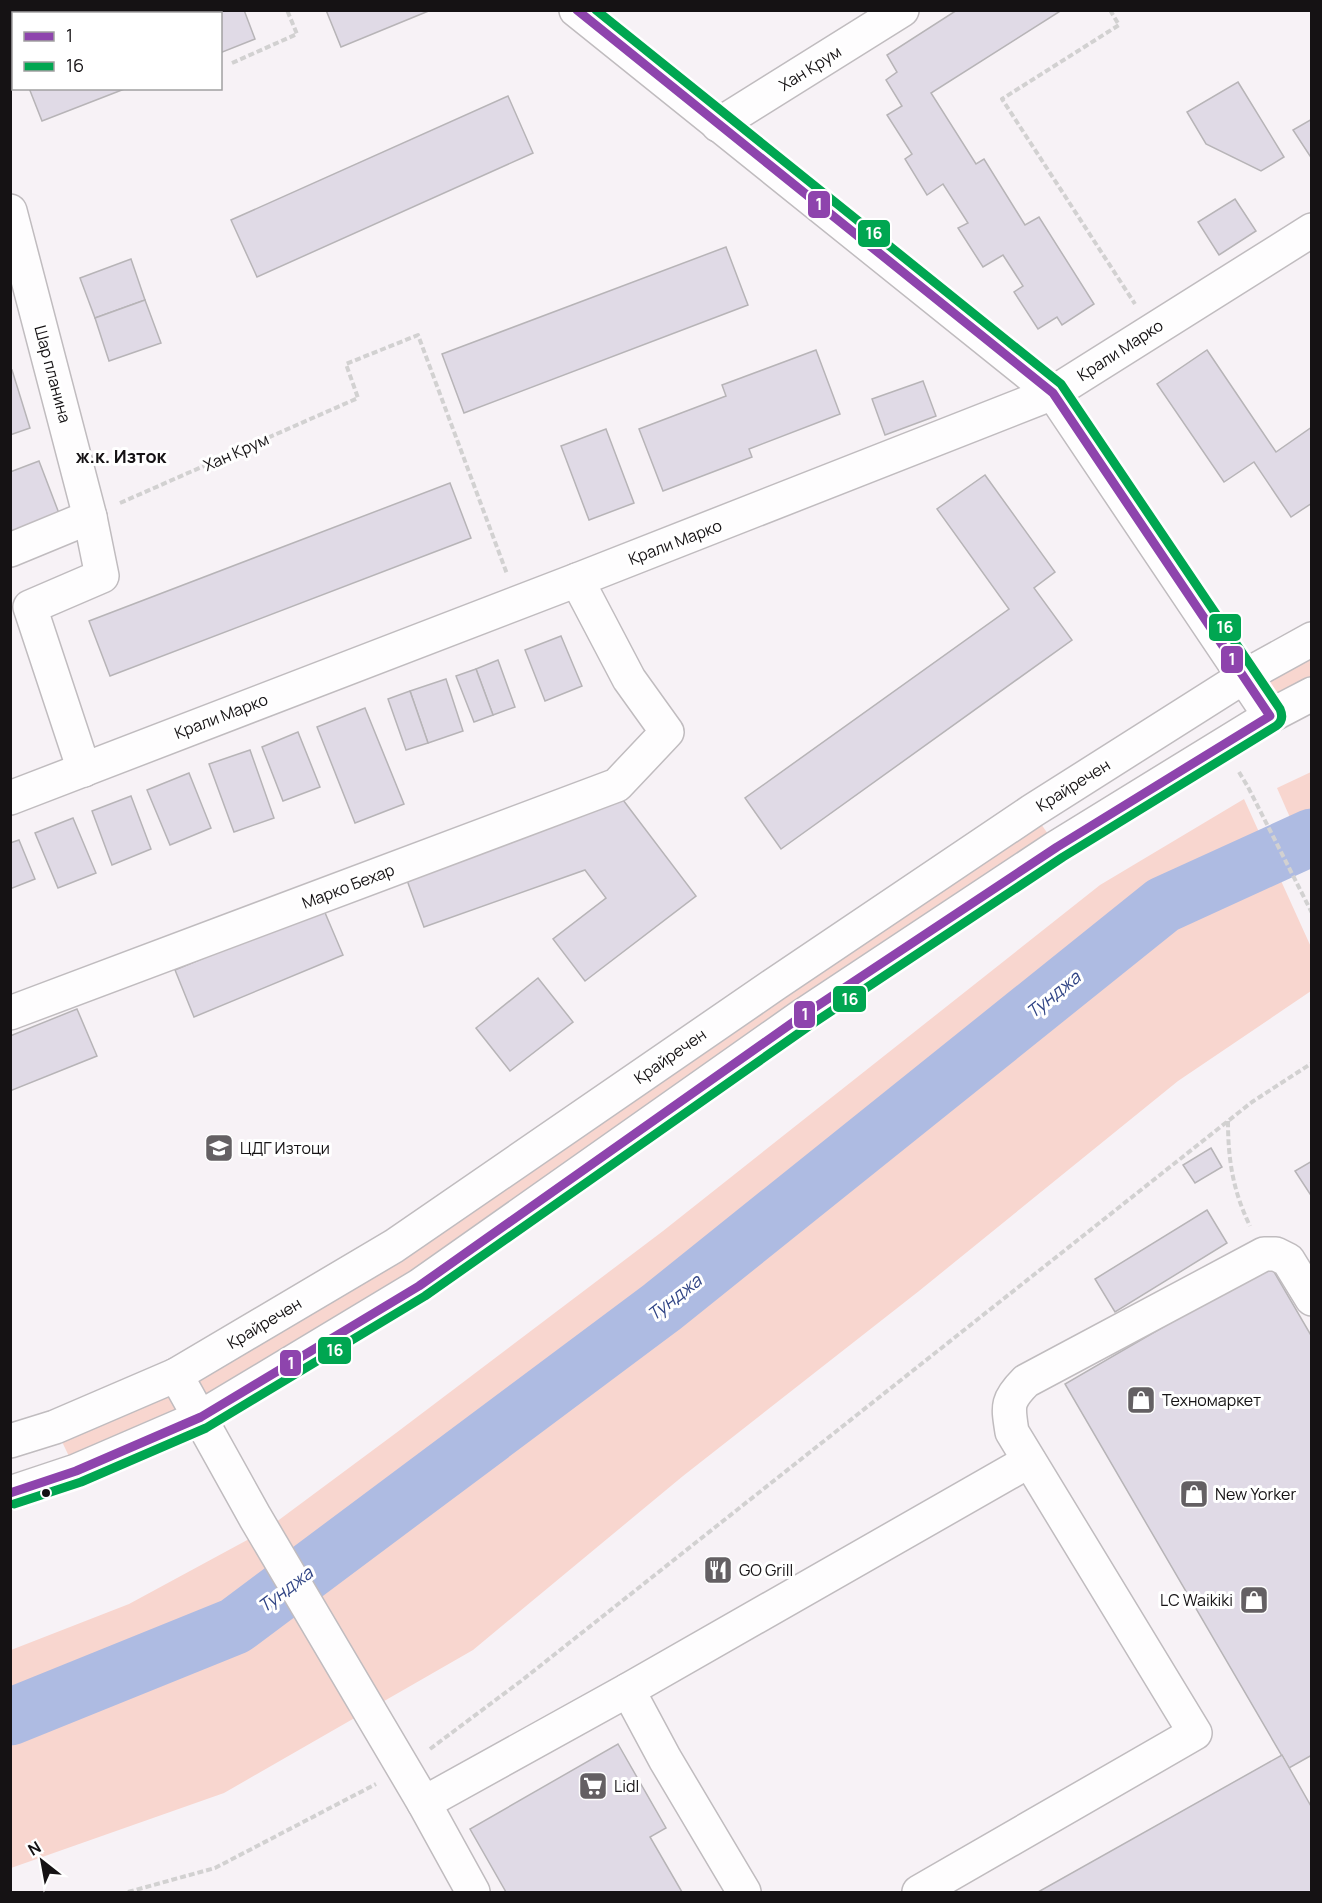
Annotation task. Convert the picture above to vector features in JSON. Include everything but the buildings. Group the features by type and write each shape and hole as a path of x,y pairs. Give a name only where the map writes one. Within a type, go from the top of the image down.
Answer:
{"street":[{"path":"576,10 1053,393 1270,716"},
{"name":"Хан Крум","path":"718,125 902,10"},
{"name":"Шар планина","path":"10,210 90,517 102,576 30,607 84,770"},
{"name":"Крали Марко","path":"10,798 518,603 1053,393 1311,230"},
{"path":"10,550 90,517"},
{"name":"Марко Бехар","path":"10,1013 617,785 667,732 629,680 577,580"},
{"name":"Крайречен","path":"10,1441 55,1427 176,1375 394,1246 1022,817 1245,676 1311,639"},
{"path":"10,1492 76,1471 201,1417 419,1286 812,1010 1057,847 1270,716 1311,694"},
{"path":"919,1893 1195,1732 1012,1432 1009,1408 1013,1394 1026,1381 1264,1254 1276,1254 1288,1260 1311,1299"},
{"path":"176,1375 255,1517 424,1803 473,1893"},
{"path":"424,1803 628,1690 1029,1461"},
{"path":"628,1690 665,1759 744,1893"}],"path":[{"path":"232,63 297,34 287,10"},
{"path":"1110,10 1119,25 1002,99 1152,330"},
{"name":"Хан Крум","path":"90,517 358,398 346,364 418,335 518,603"},
{"path":"1248,787 1311,913"},
{"path":"128,1893 215,1868 399,1762 521,1681 1252,1102 1311,1063"},
{"path":"1228,1121 1228,1151 1233,1184 1246,1218 1264,1254"}],"shaded area":[{"path":"1311,639 1311,694 1270,716 1245,676"},
{"path":"1311,772 1311,865 1277,788"},
{"path":"1244,799 1311,947 1311,991 1178,1081 919,1291 683,1476 473,1650 224,1793 11,1868 11,1650 129,1604 264,1531 663,1231 1100,885"},
{"path":"1032,811 1057,847 419,1286 76,1471 55,1427 176,1375"}],"waterway":[{"name":"Тунджа","path":"10,1717 235,1626 662,1307 1163,905 1312,837"}],"transit line":[{"name":"1","path":"10,1493 76,1471 201,1417 419,1286 802,1016 1057,847 1270,716 1053,393 577,10"},
{"name":"16","path":"14,1504 81,1482 206,1428 425,1296 809,1026 1063,857 1281,721 1280,709 1061,384 596,10"}],"place":[{"name":"ЦДГ Изтоци","path":"219,1148"},
{"name":"Техномаркет","path":"1141,1400"},
{"name":"New Yorker","path":"1194,1494"},
{"name":"GO Grill","path":"718,1570"},
{"name":"LC Waikiki","path":"1254,1600"},
{"name":"Lidl","path":"593,1786"}],"district":[{"name":"ж.к. Изток","path":"121,456"}]}
